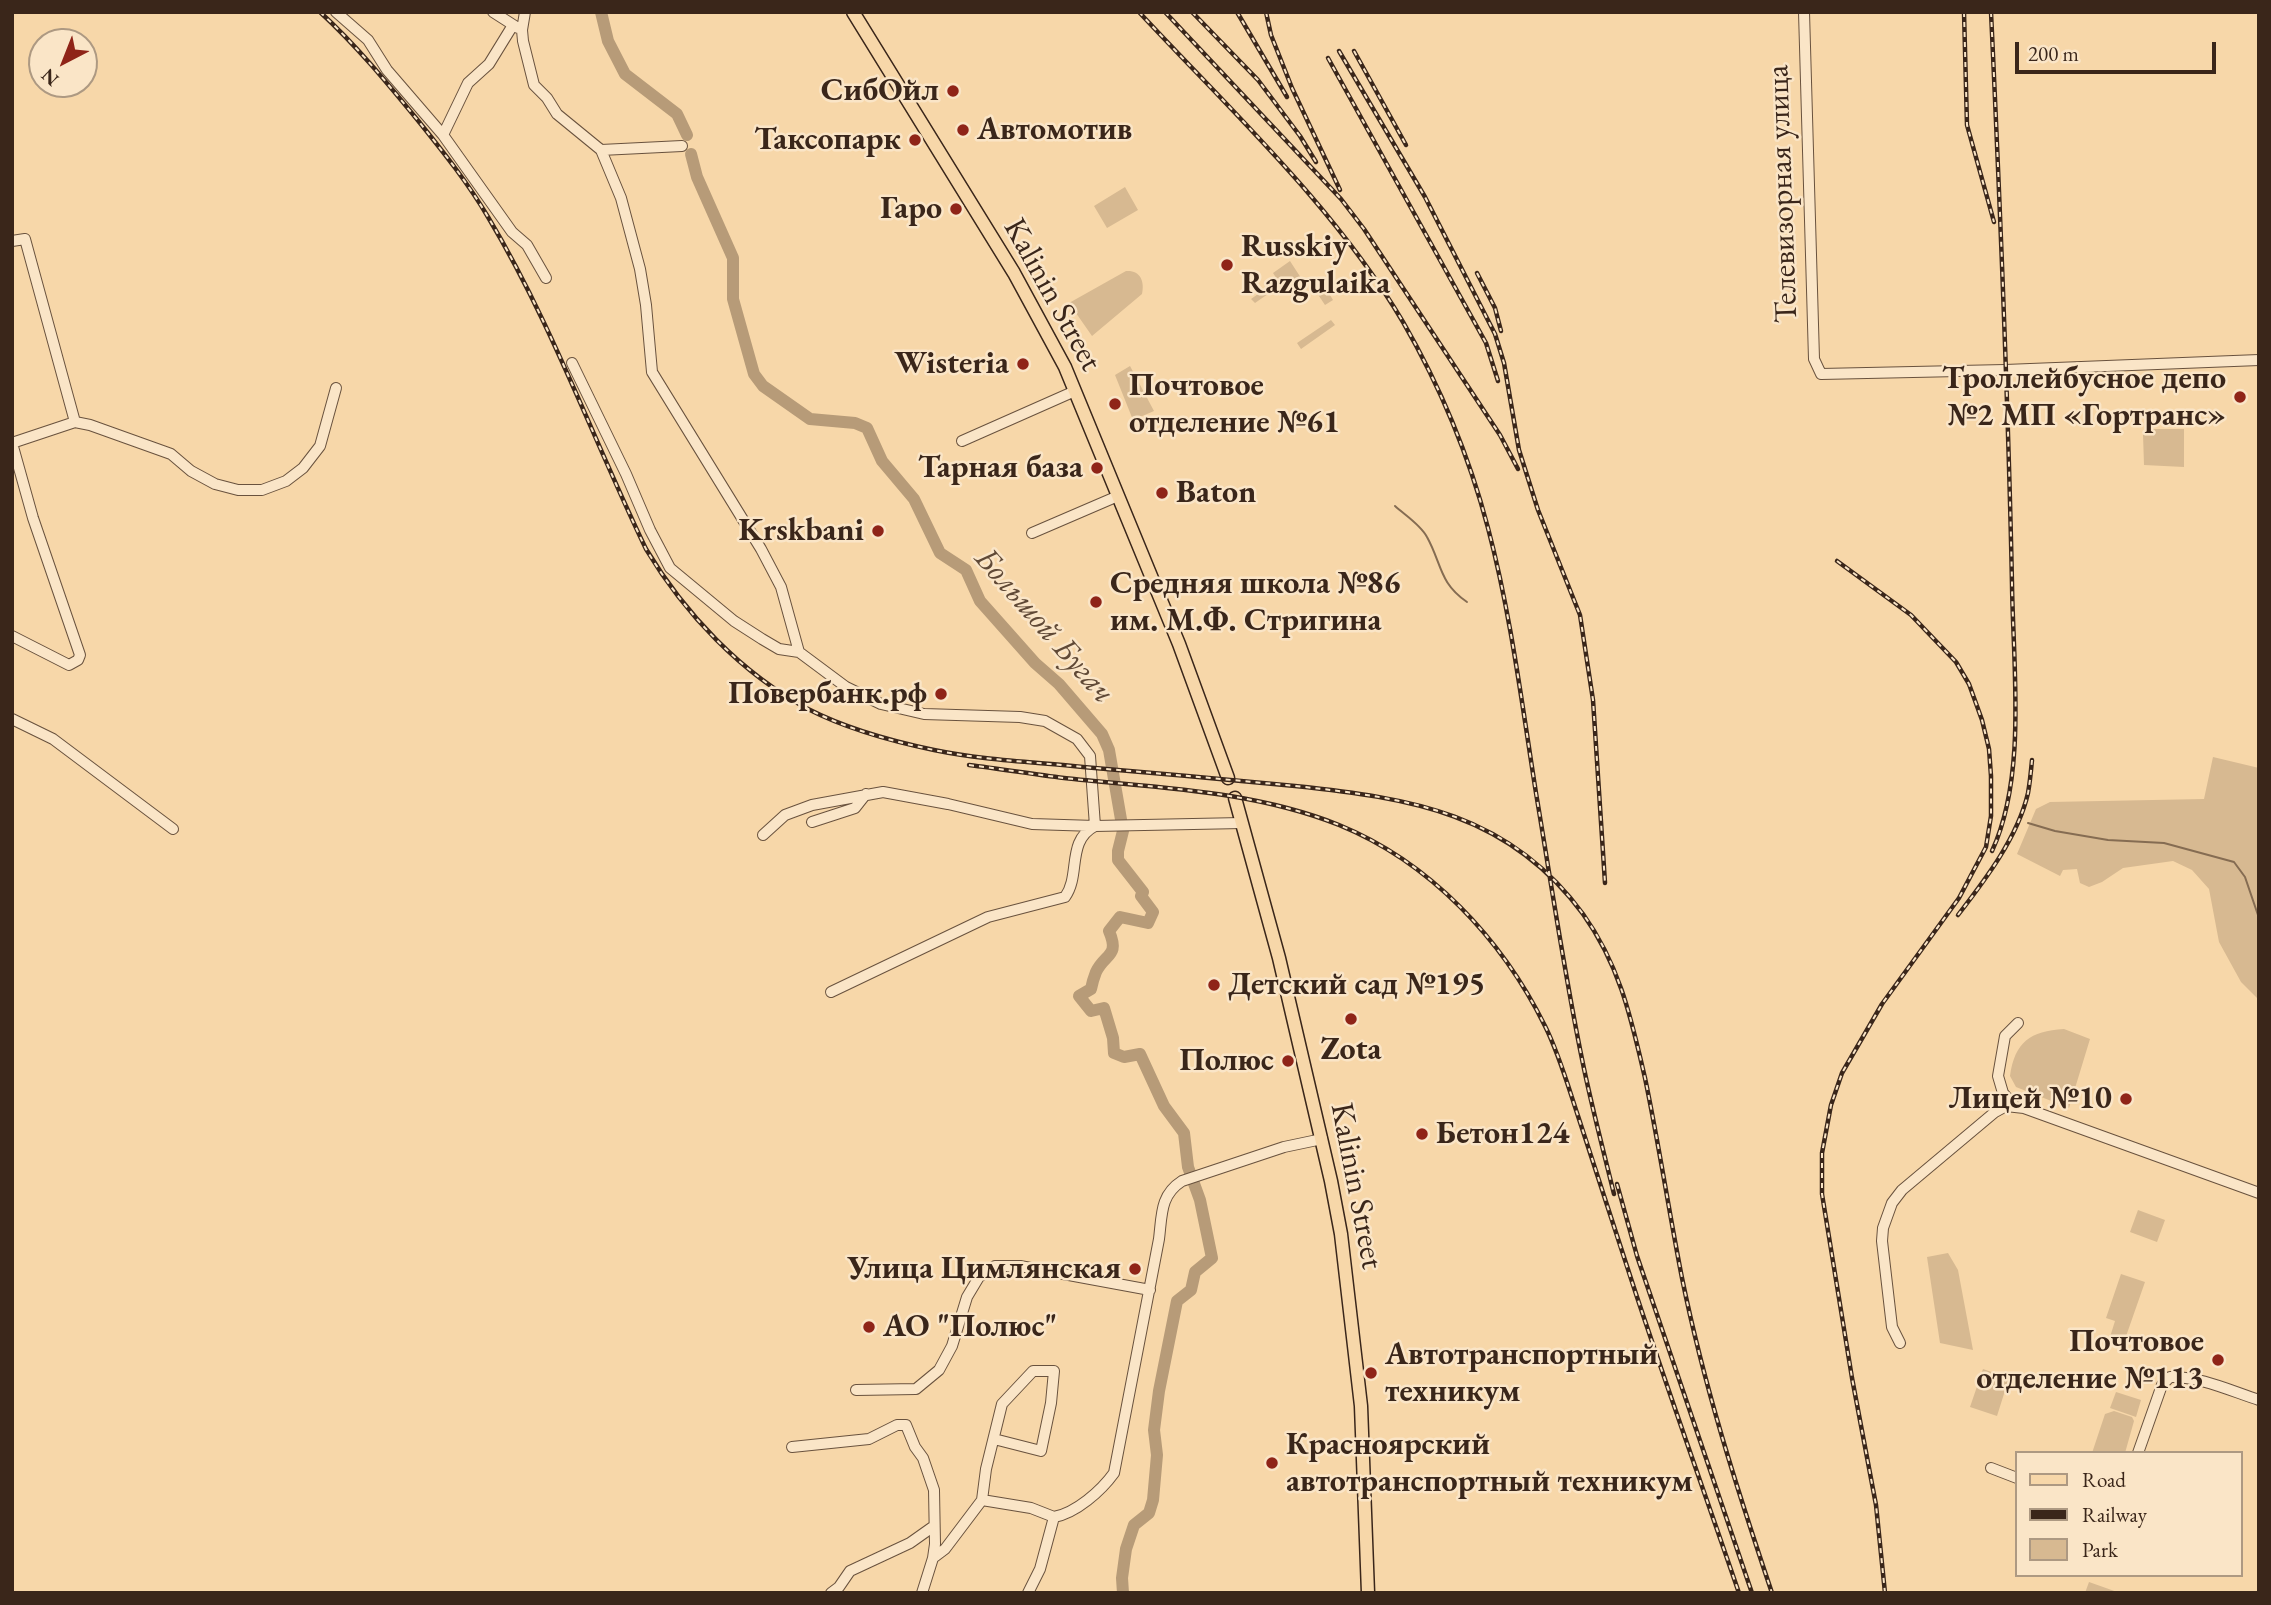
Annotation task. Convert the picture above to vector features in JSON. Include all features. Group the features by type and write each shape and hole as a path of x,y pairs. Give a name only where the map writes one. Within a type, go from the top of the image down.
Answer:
{"main road":[{"name":"Kalinin Street","path":"853,12 1044,326 1075,391 1179,644 1232,788 1276,946 1322,1139 1342,1245 1361,1406 1368,1593"}],"street":[{"path":"336,12 368,40 387,70 443,135 512,232 527,245 546,278"},
{"path":"493,12 517,28 534,85 547,98 557,114 601,150 621,198 640,269 652,372 761,549 781,587 799,652"},
{"path":"443,135 468,83 489,64 517,28 525,12"},
{"name":"Телевизорная улица","path":"1804,12 1814,359 1821,374 2259,360"},
{"path":"601,150 682,146"},
{"path":"12,241 25,239 75,422"},
{"path":"572,363 670,568 734,621 779,649 799,652 846,687 881,704 923,714 1020,717 1045,721 1077,739 1090,756 1095,826"},
{"path":"12,636 69,665 78,660 79,655 33,519 12,443 75,422 171,454 191,471 215,484 237,490 262,490 286,481 303,468 320,446 336,388"},
{"path":"962,441 1075,391"},
{"path":"1032,533 1118,496"},
{"path":"12,719 52,739 173,829"},
{"path":"763,835 785,814 812,805 883,792 1032,824 1095,826 1242,823"},
{"path":"812,822 855,808 866,794"},
{"path":"831,992 988,917 1065,897 1071,889 1074,855 1085,831 1095,826"},
{"path":"2015,1107 2003,1093 1998,1080 2005,1036 2018,1023"},
{"path":"1900,1343 1892,1327 1882,1241 1883,1228 1892,1203 1902,1191 1995,1112 2006,1106 2259,1193"},
{"path":"982,1500 1031,1508 1054,1517 1063,1515 1099,1490 1114,1473 1150,1290 1162,1207 1171,1188 1182,1181 1284,1147 1322,1139"},
{"path":"856,1390 916,1389 939,1370 952,1346 967,1297 979,1277 995,1266 1020,1266 1150,1290"},
{"path":"933,1558 945,1549 982,1500 986,1469 1002,1404 1033,1371 1054,1371 1051,1403 1041,1451 994,1439"},
{"path":"2139,1451 2162,1385 2170,1377 2192,1380 2259,1401"},
{"path":"792,1447 869,1439 897,1425 906,1425 923,1458 934,1490 933,1558 922,1593"},
{"path":"1991,1468 2016,1478"},
{"path":"1028,1593 1040,1569 1054,1517"},
{"path":"831,1593 839,1587 850,1571 911,1543 934,1526"}],"green space":[{"path":"1125,187 1138,210 1107,228 1094,206"},
{"path":"1290,261 1301,278 1284,290 1273,273"},
{"path":"1126,271 1138,274 1143,285 1142,294 1092,336 1069,303"},
{"path":"1319,277 1333,300 1325,305 1311,284"},
{"path":"1273,280 1278,287 1255,303 1251,299"},
{"path":"1331,320 1335,325 1301,349 1297,343"},
{"path":"1130,366 1154,411 1133,420 1115,375"},
{"path":"2147,429 2184,429 2184,467 2144,465 2143,434"},
{"path":"2213,757 2259,768 2259,1000 2241,982 2219,942 2209,889 2192,870 2173,861 2123,868 2089,887 2080,883 2077,869 2063,870 2060,876 2017,854 2036,809 2050,802 2204,799"},
{"path":"2064,1029 2090,1039 2069,1108 2016,1087 2010,1076 2016,1055 2026,1040 2042,1032"},
{"path":"2138,1210 2165,1220 2157,1242 2130,1232"},
{"path":"1948,1253 1958,1270 1973,1350 1940,1343 1927,1257"},
{"path":"2121,1274 2145,1282 2124,1342 2110,1337 2115,1321 2106,1318"},
{"path":"1983,1369 2009,1378 1997,1416 1970,1407"},
{"path":"2116,1392 2141,1400 2136,1417 2110,1408"},
{"path":"2114,1411 2132,1417 2134,1421 2126,1451 2093,1451 2105,1414"},
{"path":"2089,1582 2120,1593 2085,1593"}],"waterway":[{"path":"601,12 608,41 625,74 677,114 687,135"},
{"name":"Большой Бугач","path":"691,154 697,177 733,258 733,299 754,374 763,386 810,419 855,423 867,428 882,461 914,499 940,553 966,570 980,601 1035,663 1059,684 1102,734 1109,750 1123,831 1118,860 1143,892 1141,896 1153,912 1148,923 1120,917 1109,931 1113,946 1110,954 1096,972 1091,989 1079,996 1091,1011 1104,1008 1113,1038 1114,1053 1124,1057 1140,1054 1164,1106 1184,1133 1188,1167 1200,1200 1212,1258 1195,1272 1191,1290 1177,1301 1154,1430 1157,1455 1153,1500 1149,1513 1134,1525 1126,1549 1123,1593"},
{"path":"1395,506 1424,533 1446,580 1467,602"},
{"path":"2028,823 2055,831 2108,840 2164,843 2234,862 2245,877 2259,918"}],"railway":[{"path":"320,12 384,80 472,192 511,257 552,339 646,549 697,619 716,640 760,678 808,709 838,723 934,750 1008,760 1337,791 1417,805 1490,832 1523,853 1554,880 1596,934 1623,993 1645,1078 1682,1278 1700,1358 1772,1593"},
{"path":"1139,12 1280,161 1346,239 1403,322 1452,422 1472,474 1503,594 1569,993 1589,1093 1614,1194"},
{"path":"1165,12 1341,199 1364,229 1500,435 1518,469"},
{"path":"1192,12 1258,80 1316,162"},
{"path":"1237,12 1287,97"},
{"path":"1266,12 1271,35 1292,88 1340,190"},
{"path":"1964,12 1967,125 1994,222"},
{"path":"1991,12 2001,227 2015,685 2014,755 2010,789 2003,821 1992,851"},
{"path":"1339,51 1425,197 1495,334 1504,363 1519,450 1538,510 1580,615 1593,700 1605,883"},
{"path":"1354,51 1406,145"},
{"path":"1328,58 1486,343 1498,381"},
{"path":"1477,273 1495,308 1501,331"},
{"path":"1837,561 1911,615 1956,662 1969,684 1982,720 1989,749 1991,776 1991,816 1986,847 1959,898 1882,1004 1842,1073 1831,1105 1822,1153 1822,1194 1876,1505 1885,1593"},
{"path":"1958,915 1989,873 2017,826 2028,793 2032,760"},
{"path":"969,765 1203,792 1306,813 1339,825 1404,860 1460,907 1485,934 1528,994 1555,1048 1649,1334 1739,1593"},
{"path":"1617,1184 1637,1256 1752,1593"}],"place":[{"name":"СибОйл","path":"953,91"},
{"name":"Автомотив","path":"963,130"},
{"name":"Таксопарк","path":"915,140"},
{"name":"Гаро","path":"956,209"},
{"name":"Russkiy Razgulaika","path":"1227,265"},
{"name":"Wisteria","path":"1023,364"},
{"name":"Троллейбусное депо №2 МП «Гортранс»","path":"2240,397"},
{"name":"Почтовое отделение №61","path":"1115,404"},
{"name":"Тарная база","path":"1097,468"},
{"name":"Baton","path":"1162,493"},
{"name":"Krskbani","path":"878,531"},
{"name":"Средняя школа №86 им. М.Ф. Стригина","path":"1096,602"},
{"name":"Повербанк.рф","path":"941,694"},
{"name":"Детский сад №195","path":"1214,985"},
{"name":"Zota","path":"1351,1019"},
{"name":"Полюс","path":"1288,1061"},
{"name":"Лицей №10","path":"2126,1099"},
{"name":"Бетон124","path":"1422,1134"},
{"name":"Улица Цимлянская","path":"1135,1269"},
{"name":"АО \"Полюс\"","path":"869,1327"},
{"name":"Почтовое отделение №113","path":"2218,1360"},
{"name":"Автотранспортный техникум","path":"1371,1373"},
{"name":"Красноярский автотранспортный техникум","path":"1272,1463"}]}
